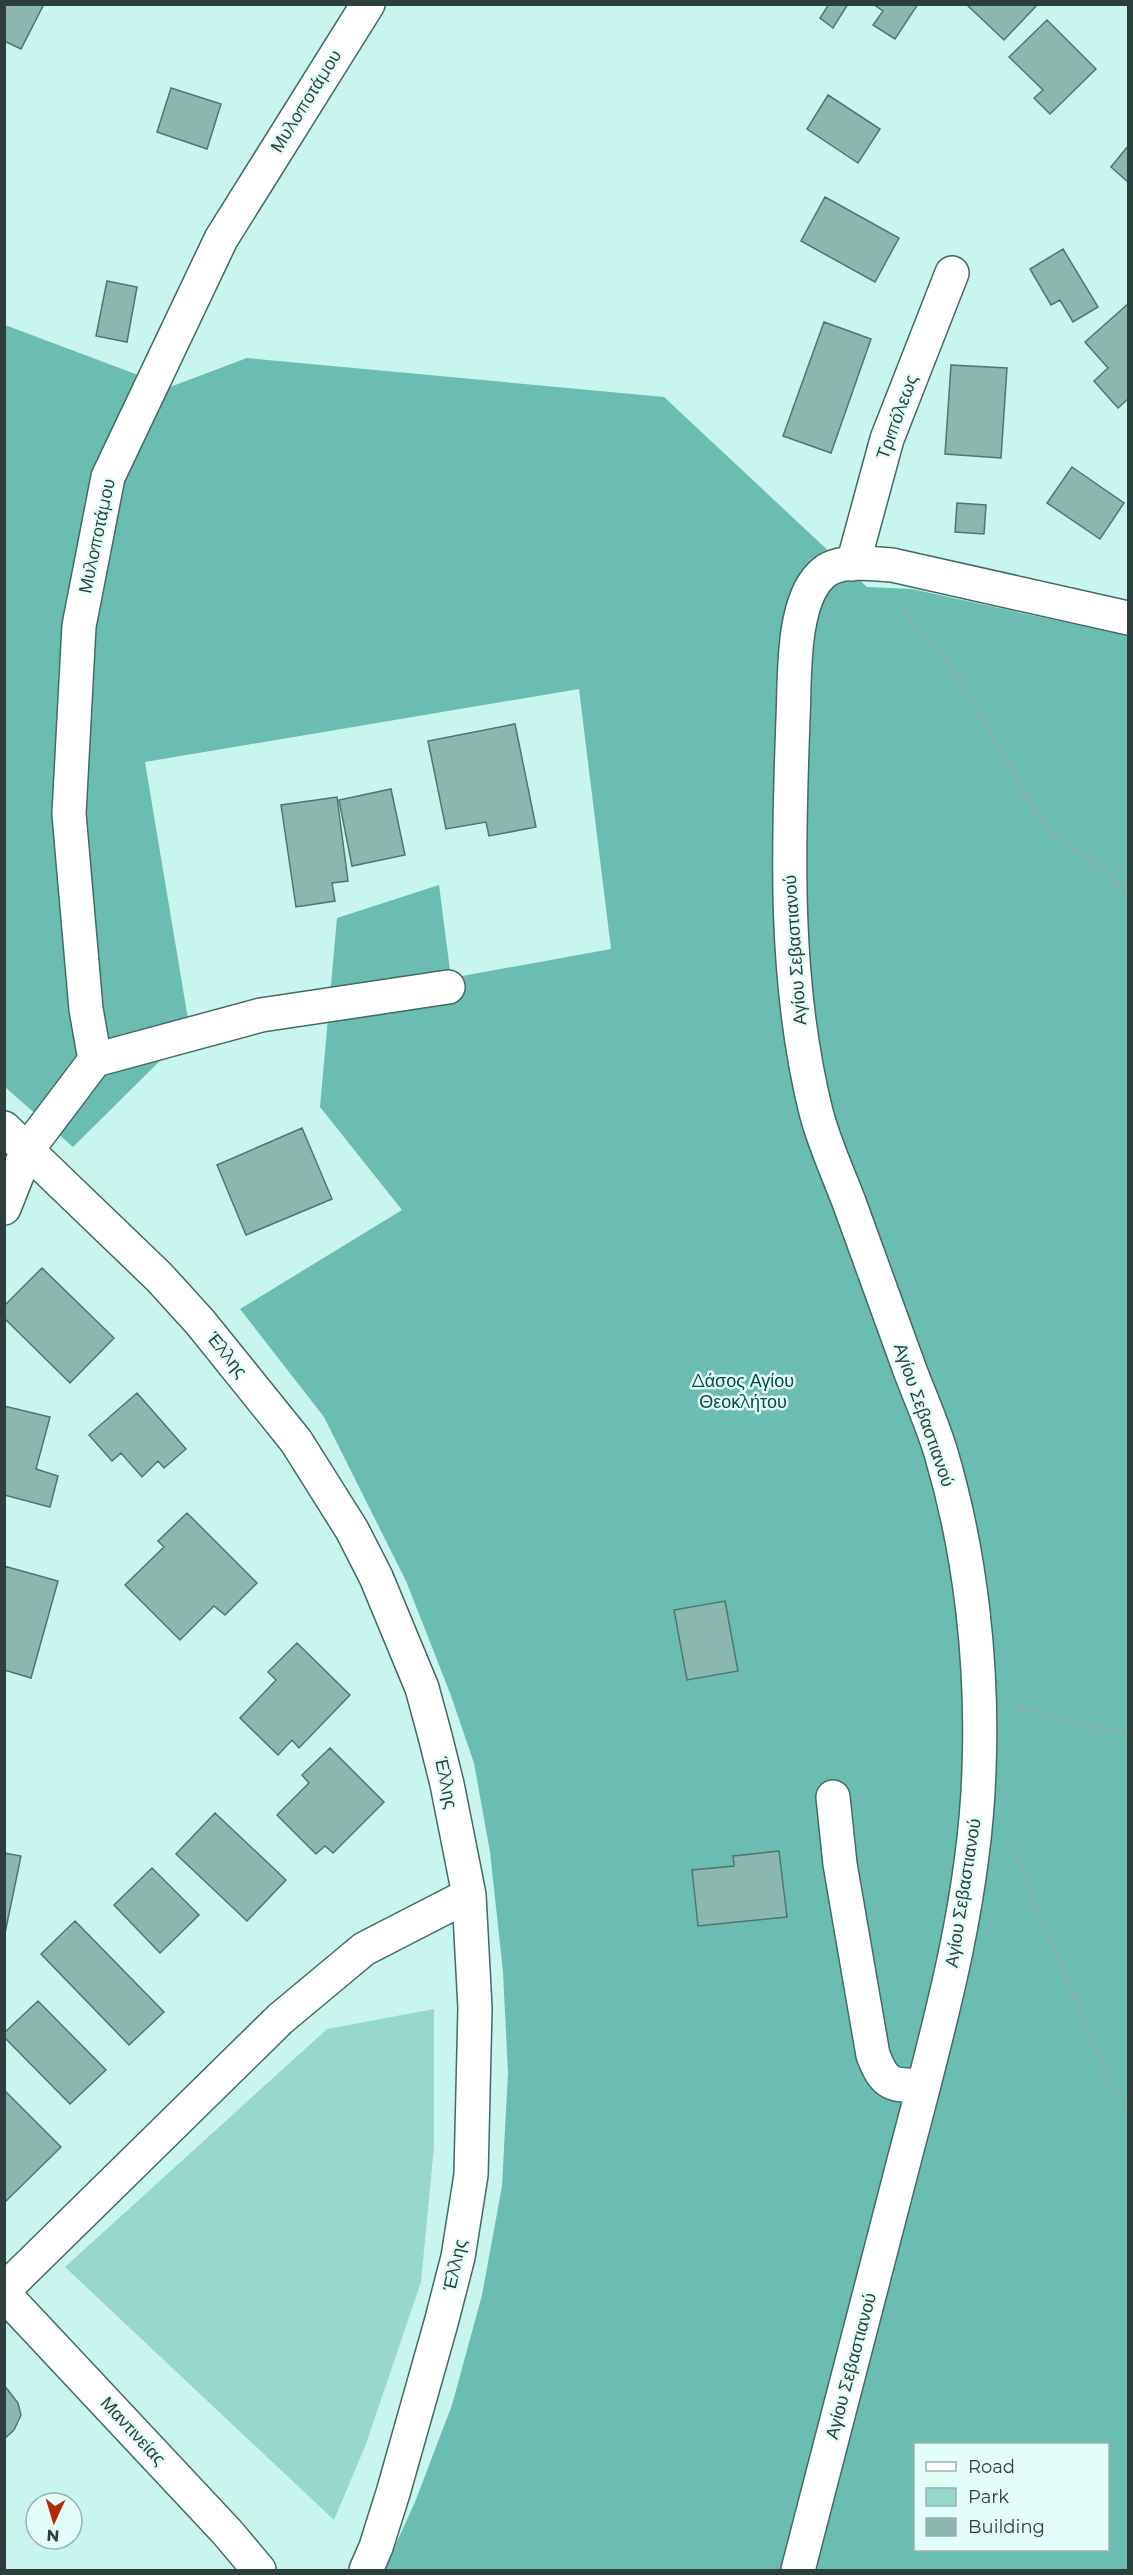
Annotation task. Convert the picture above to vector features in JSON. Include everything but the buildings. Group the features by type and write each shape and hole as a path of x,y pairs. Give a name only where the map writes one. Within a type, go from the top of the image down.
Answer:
{"street":[{"name":"Μυλοποτάμου","path":"95,1060 86,1009 69,814 79,626 108,477 221,239 368,4"},
{"name":"Τριπόλεως","path":"853,564 887,439 952,273"},
{"name":"Αγίου Σεβαστιανού","path":"798,2571 947,1990 975,1836 980,1768 972,1610 956,1513 940,1452 818,1118 803,1052 792,955 788,888 795,675 799,626 812,588 822,573 836,567 853,564 897,566 1128,618"},
{"path":"4,1208 16,1139 95,1060 261,1015 448,987"},
{"name":"Έλλης","path":"16,1139 159,1277 200,1322 296,1441 352,1530 387,1601 422,1688 447,1784 469,1895 475,2008 472,2155 465,2219 447,2301 417,2411 376,2547 366,2571"},
{"path":"833,1797 840,1864 873,2055 881,2075 888,2082 898,2085 924,2085"},
{"path":"4,2292 280,2019 364,1949 469,1895"},
{"name":"Μαντινείας","path":"4,2292 227,2532 259,2571"}],"path":[{"path":"897,566 902,604 908,617 941,651 955,672 1039,818 1060,839 1113,875 1128,896"},
{"path":"978,1713 1025,1708 1088,1727 1128,1732"},
{"path":"1011,1845 1111,2086 1128,2107"}],"green space":[{"name":"Δάσος Αγίου Θεοκλήτου","path":"5,325 170,387 247,358 664,397 867,587 912,589 1128,636 1128,2570 384,2570 415,2502 452,2405 482,2295 502,2186 508,2073 503,1972 490,1852 474,1763 450,1693 406,1581 324,1417 240,1309 402,1210 320,1107 337,918 439,885 451,978 611,949 579,689 145,762 190,1031 73,1147 5,1087"},
{"path":"434,2009 434,2147 421,2282 366,2444 334,2520 65,2267 327,2029"}]}
